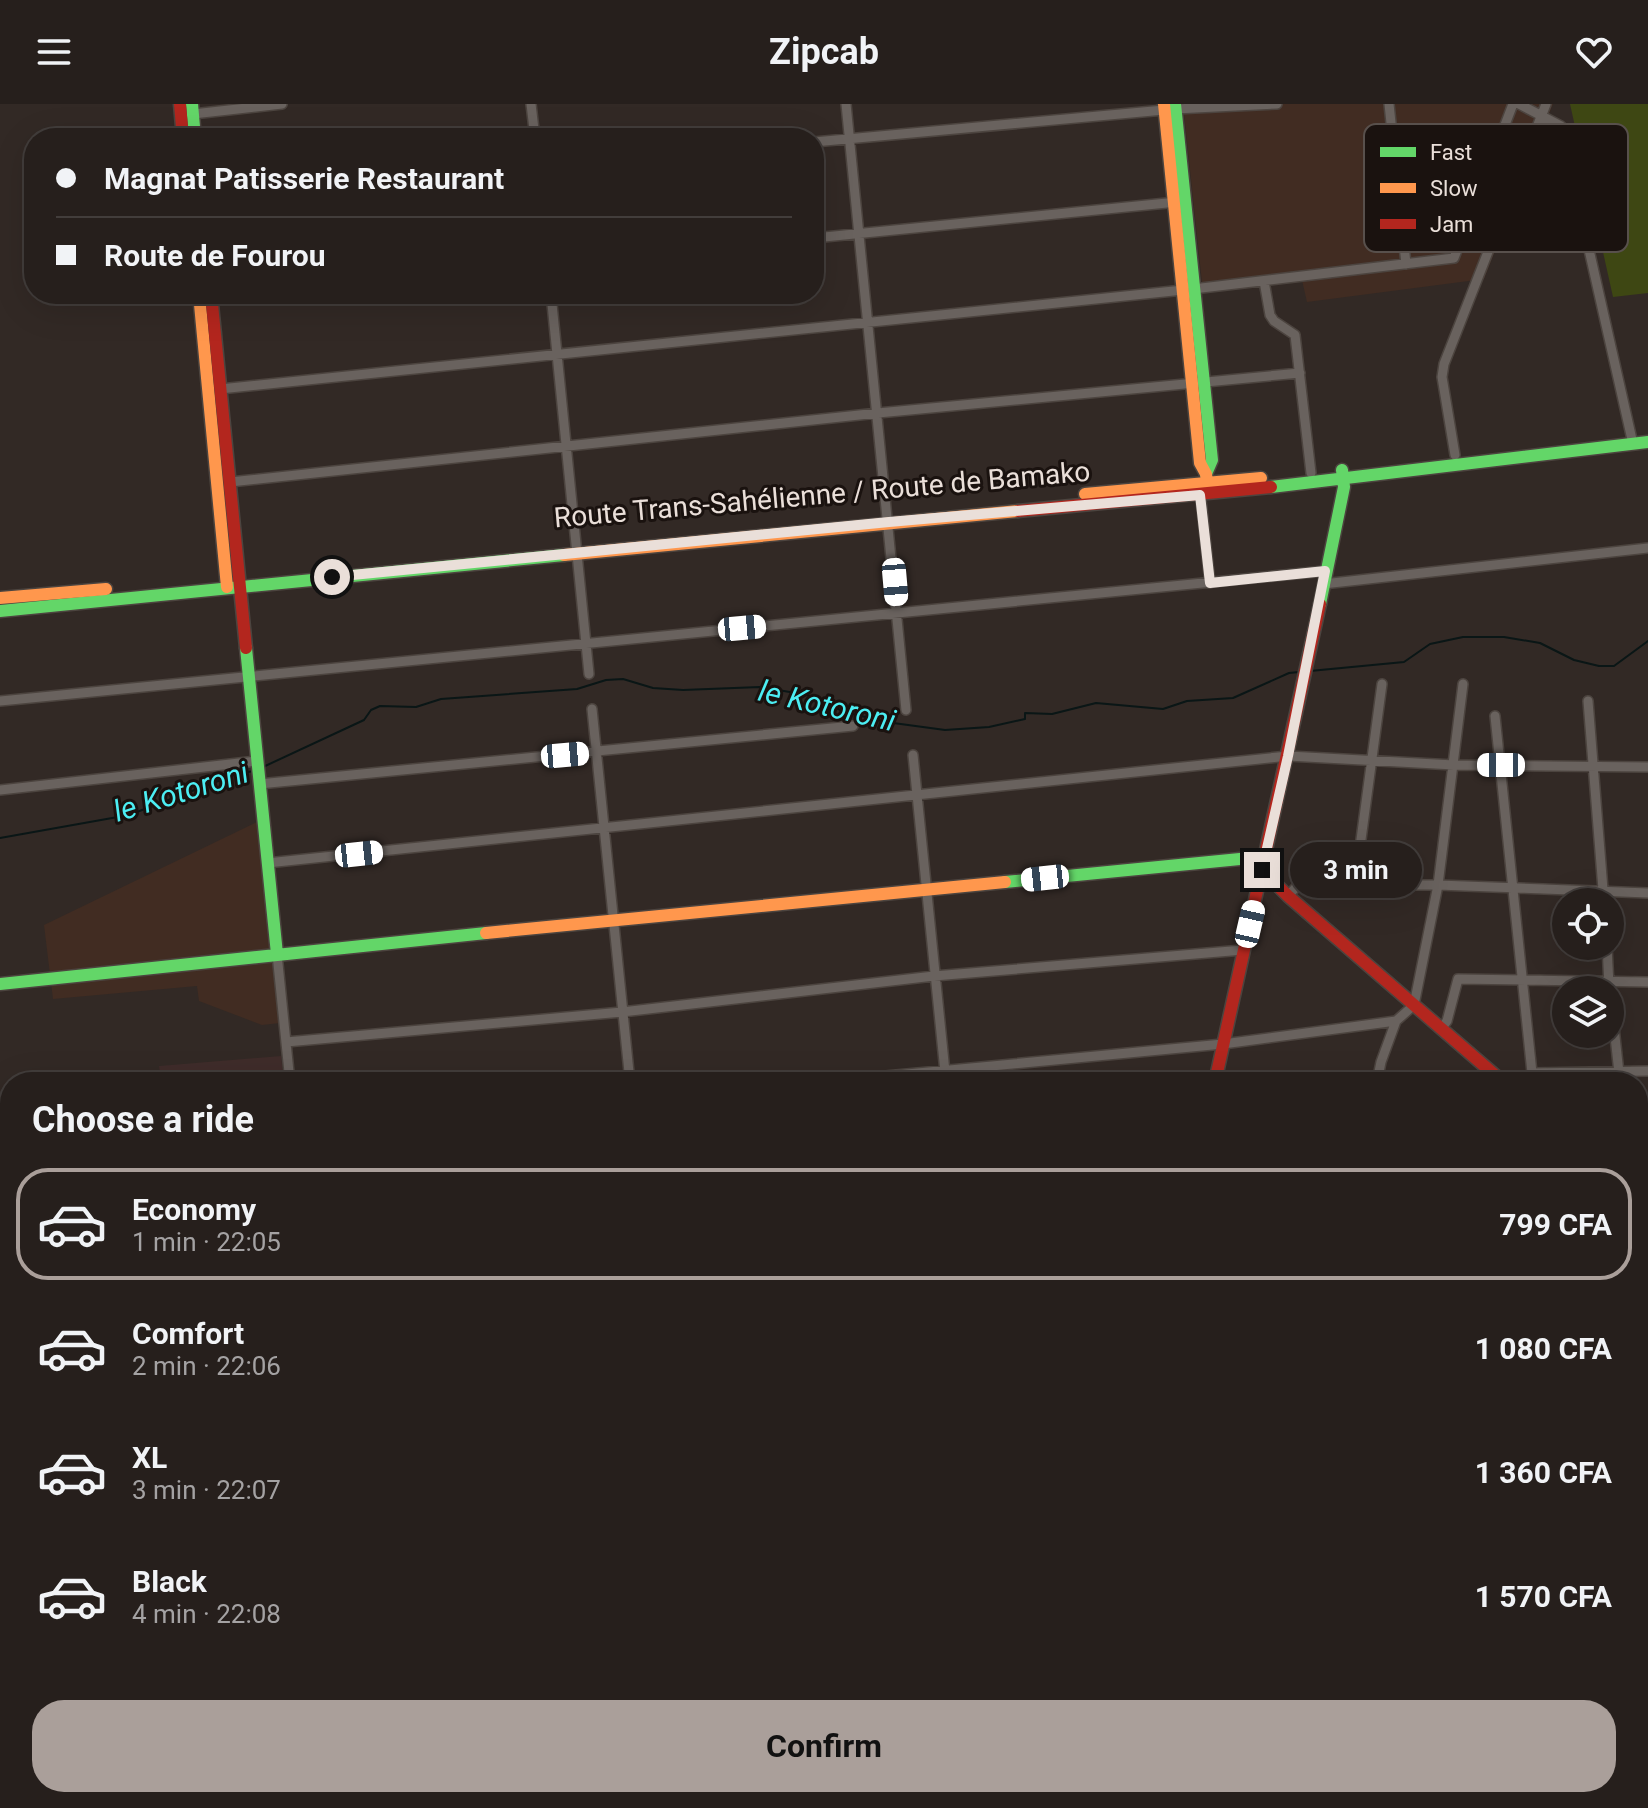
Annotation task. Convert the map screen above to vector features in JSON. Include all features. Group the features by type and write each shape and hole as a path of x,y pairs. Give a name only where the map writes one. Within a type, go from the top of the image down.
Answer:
{"main road":[{"path":"180,104 182,128"},
{"path":"1170,107 1198,383 1212,460 1205,486"},
{"path":"208,304 230,482 233,581"},
{"path":"208,304 233,581 249,677 277,954"},
{"name":"Route Trans-Sahélienne / Route de Bamako","path":"0,598 233,581 1343,475 1633,439 1648,433"},
{"name":"Route Trans-Sahélienne / Route de Bamako","path":"1205,486 1311,473 1343,475 1455,455 1633,439 1648,442"},
{"path":"1217,1072 1309,658 1344,487 1343,475"},
{"name":"Route Trans-Sahélienne / Route de Bamako","path":"0,611 233,581"},
{"path":"0,984 1250,858 1263,865 1288,896 1491,1072"}],"street":[{"path":"192,109 282,104"},
{"path":"531,104 534,128"},
{"path":"846,104 906,710"},
{"path":"824,141 1170,107 1277,104"},
{"path":"1389,104 1391,124"},
{"path":"1538,124 1546,104"},
{"path":"1505,124 1512,105 1557,124"},
{"path":"824,237 1179,201"},
{"path":"1405,252 1406,264"},
{"path":"220,389 1188,290 1454,258 1456,252"},
{"path":"1455,455 1442,377 1444,364 1488,252"},
{"path":"1590,252 1633,439"},
{"path":"1264,281 1270,315 1295,335 1311,473"},
{"path":"552,304 589,674"},
{"path":"230,482 878,413 1300,373"},
{"path":"1205,486 1210,583"},
{"path":"0,701 1210,583 1324,578 1648,548"},
{"path":"1355,884 1382,684"},
{"path":"1379,1072 1396,1021 1414,1005 1438,885 1463,684"},
{"path":"1588,701 1603,888"},
{"path":"592,709 629,1072"},
{"path":"1495,716 1532,1072"},
{"path":"258,781 853,726"},
{"path":"913,755 945,1072"},
{"path":"267,863 1288,756 1454,765 1648,767"},
{"path":"0,790 257,761"},
{"path":"1288,896 1298,885 1355,884 1438,885 1552,892"},
{"path":"1624,895 1648,893"},
{"path":"286,1042 622,1012 934,976 1243,950"},
{"path":"277,954 289,1072"},
{"path":"1441,1029 1447,1021 1458,979 1552,983"},
{"path":"1624,985 1648,982"},
{"path":"917,1072 1223,1044 1396,1021"},
{"path":"1617,1048 1619,1071"},
{"path":"1576,1072 1648,1071"}],"shaded area":[{"path":"1183,104 1553,104 1545,124 1364,124 1364,252 1495,252 1484,279 1307,302 1302,280 1203,292"},
{"path":"259,821 280,1023 262,1025 199,1001 197,986 53,999 44,925"},
{"path":"281,1056 283,1072 160,1072 159,1066"}],"green space":[{"path":"1570,104 1648,104 1648,293 1613,297 1603,252 1628,252 1628,124 1574,124"}],"waterway":[{"name":"le Kotoroni","path":"1310,671 1404,662 1430,644 1463,637 1504,637 1540,643 1574,660 1614,666 1648,641"},
{"name":"le Kotoroni","path":"263,767 364,720 371,710 380,706 416,707 441,699 577,689 606,680 623,679 653,688 683,690 760,687 807,695 845,712 886,722 945,730 989,727 1025,719 1025,713 1052,714 1096,703 1163,709 1187,701 1233,698 1289,673 1299,672"},
{"name":"le Kotoroni","path":"0,838 129,815 234,775 253,771"}],"traffic: fast":[{"path":"192,104 194,128"},
{"path":"1175,104 1212,460 1206,474"},
{"path":"1271,487 1648,442"},
{"path":"1320,604 1344,487 1342,470"},
{"path":"0,611 564,555"},
{"path":"246,648 277,954"},
{"path":"1005,882 1250,858 1264,860"},
{"path":"0,984 486,933"}],"traffic: slow":[{"path":"1164,104 1200,463 1206,474 1208,489"},
{"path":"200,304 227,587"},
{"path":"1085,494 1261,478"},
{"path":"564,555 1018,511"},
{"path":"0,598 106,589"},
{"path":"486,933 1005,882"}],"traffic: jam":[{"path":"180,104 182,128"},
{"path":"212,304 246,648"},
{"path":"1018,511 1271,487"},
{"path":"1217,1072 1320,604"},
{"path":"1262,870 1491,1072"}],"route":[{"path":"332,577 1200,495 1210,583 1325,571 1262,870"}]}
